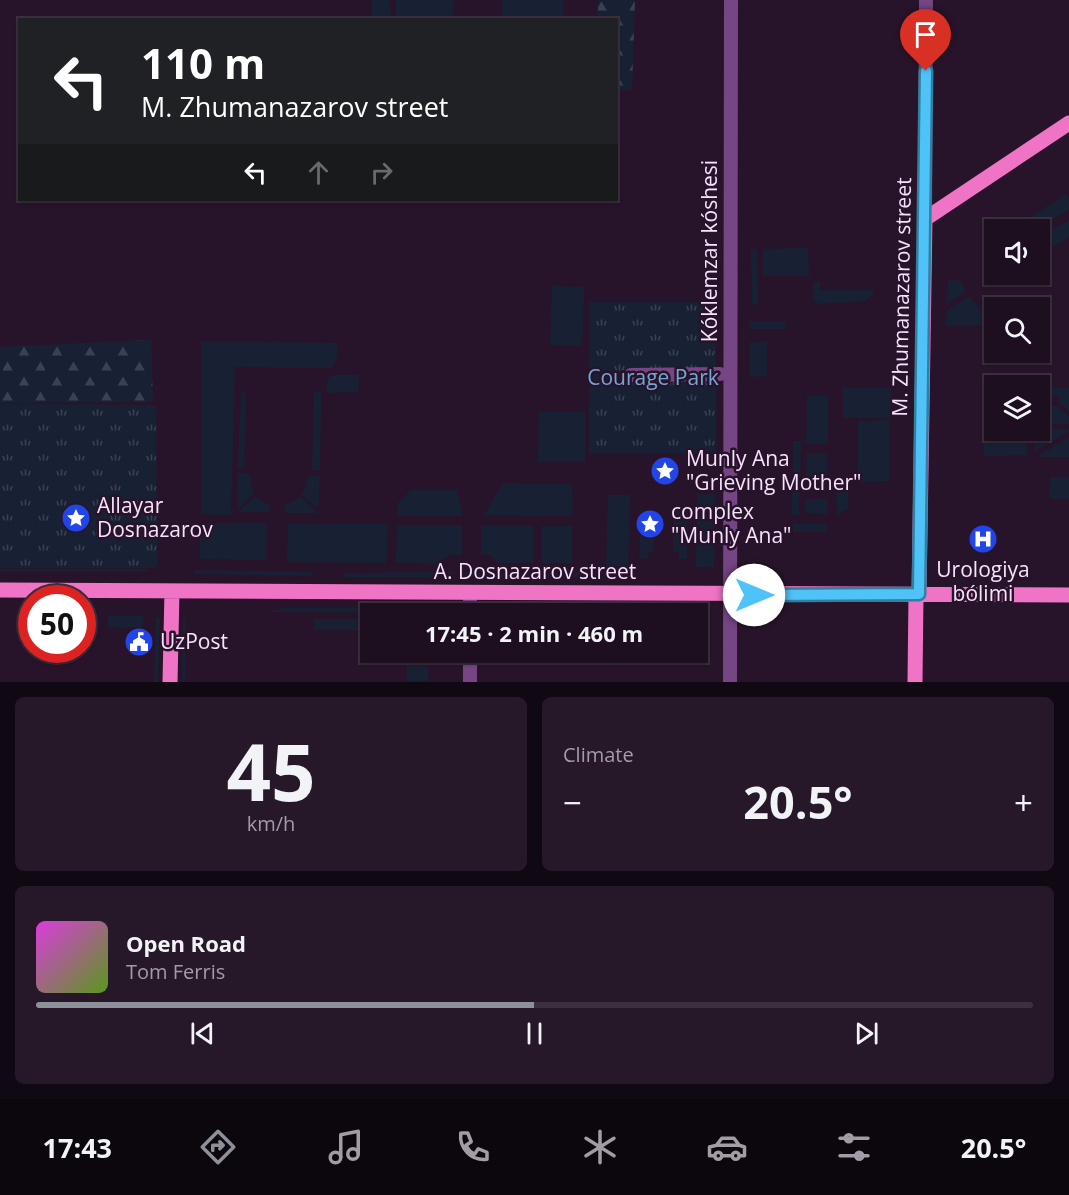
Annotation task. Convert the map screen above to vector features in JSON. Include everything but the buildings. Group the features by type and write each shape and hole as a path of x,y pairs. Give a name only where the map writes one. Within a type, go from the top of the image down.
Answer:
{"main road":[{"path":"924,219 1069,123"},
{"name":"M. Zhumanazarov street","path":"915,682 924,219"},
{"name":"A. Dosnazarov street","path":"0,590 1069,595"},
{"path":"170,682 172,591"}],"street":[{"name":"Kóklemzar kóshesi","path":"730,682 732,0"},
{"name":"M. Zhumanazarov street","path":"924,219 926,0"},
{"path":"631,375 720,374"},
{"path":"470,593 470,603"},
{"path":"470,663 470,682"}],"green space":[{"path":"372,0 390,0 391,18 372,18"},
{"path":"396,0 453,0 453,18 396,18"},
{"path":"502,0 563,0 564,18 503,18"},
{"path":"598,0 635,0 632,90 618,91 618,18 598,18"},
{"path":"1066,194 1069,209 1050,222 1050,219 1032,219 1031,217"},
{"path":"1069,220 1069,237 1052,248 1050,232"},
{"path":"808,248 809,276 763,276 763,249"},
{"path":"751,249 757,249 758,304 752,305"},
{"path":"960,280 966,291 947,304 948,281"},
{"path":"813,282 820,282 820,290 874,290 873,295 865,301 818,304 813,300"},
{"path":"552,286 584,287 582,346 550,345"},
{"path":"970,296 984,315 984,325 945,326 947,310"},
{"name":"Courage Park","path":"589,302 716,302 716,453 589,453"},
{"path":"749,321 786,321 786,329 750,329"},
{"path":"151,340 153,402 0,403 0,347"},
{"path":"201,341 338,343 336,359 331,368 235,367 231,515 201,514"},
{"path":"750,342 767,342 767,376 750,377"},
{"path":"332,375 359,375 357,392 327,393 328,381"},
{"path":"843,387 891,388 890,418 843,418"},
{"path":"1052,388 1069,388 1069,411 1059,402 1059,396 1052,396"},
{"path":"241,391 246,392 244,468 238,468"},
{"path":"314,392 321,392 320,470 312,470"},
{"path":"807,396 828,396 828,444 806,444"},
{"path":"0,404 156,405 157,566 154,568 0,568"},
{"path":"1050,406 1058,407 1069,416 1069,424 1050,423"},
{"path":"539,412 585,412 585,462 538,462"},
{"path":"889,420 889,481 858,482 858,421"},
{"path":"1050,428 1069,429 1068,432 1035,451 1035,441 1050,441"},
{"path":"1069,437 1069,457 1037,457"},
{"path":"793,441 801,441 799,515 792,515"},
{"path":"984,441 1027,441 1027,455 984,456"},
{"path":"807,453 827,453 827,480 806,480"},
{"path":"238,473 250,474 254,494 237,509"},
{"path":"308,475 320,476 318,508 301,495"},
{"path":"1050,477 1069,477 1069,499 1049,499"},
{"path":"503,483 572,484 573,516 484,515"},
{"path":"836,485 849,485 848,509 837,515"},
{"path":"411,490 457,490 463,516 398,516 398,503"},
{"path":"697,494 715,494 714,567 696,567"},
{"path":"608,495 630,495 628,567 606,566"},
{"path":"256,496 270,505 270,512 237,512"},
{"path":"300,496 318,513 286,513 284,505"},
{"path":"805,499 828,499 827,514 805,513"},
{"path":"641,510 655,510 654,551 648,553 648,559 639,558"},
{"path":"674,510 688,511 687,559 679,559 679,553 673,551"},
{"path":"200,523 267,523 266,560 200,559"},
{"path":"288,524 388,524 386,563 287,562"},
{"path":"793,524 826,524 826,532 793,532"},
{"path":"397,525 462,525 462,555 450,555 438,564 396,562"},
{"path":"533,525 533,563 499,563 490,555 481,555 481,526"},
{"path":"542,526 572,526 572,563 542,563"},
{"path":"0,569 147,569 147,572 0,572"},
{"path":"194,570 310,572 314,576 194,574"},
{"path":"452,572 452,577 345,577 343,573"},
{"path":"458,572 600,573 604,577 458,577"},
{"path":"285,608 360,608 360,612 270,612"},
{"path":"108,616 143,616 144,624 142,628 108,627"},
{"path":"183,616 186,617 185,682 182,682"},
{"path":"156,618 160,618 158,682 154,682"},
{"path":"314,619 360,619 360,630 314,630"},
{"path":"407,663 428,663 428,681 407,681"}],"place":[{"name":"Munly Ana \"Grieving Mother\"","path":"665,471"},
{"name":"Allayar Dosnazarov","path":"76,518"},
{"name":"complex \"Munly Ana\"","path":"650,524"},
{"name":"Urologiya bólimi","path":"983,539"},
{"name":"UzPost","path":"139,642"}],"route":[{"path":"754,595 919,594 926,71"}]}
